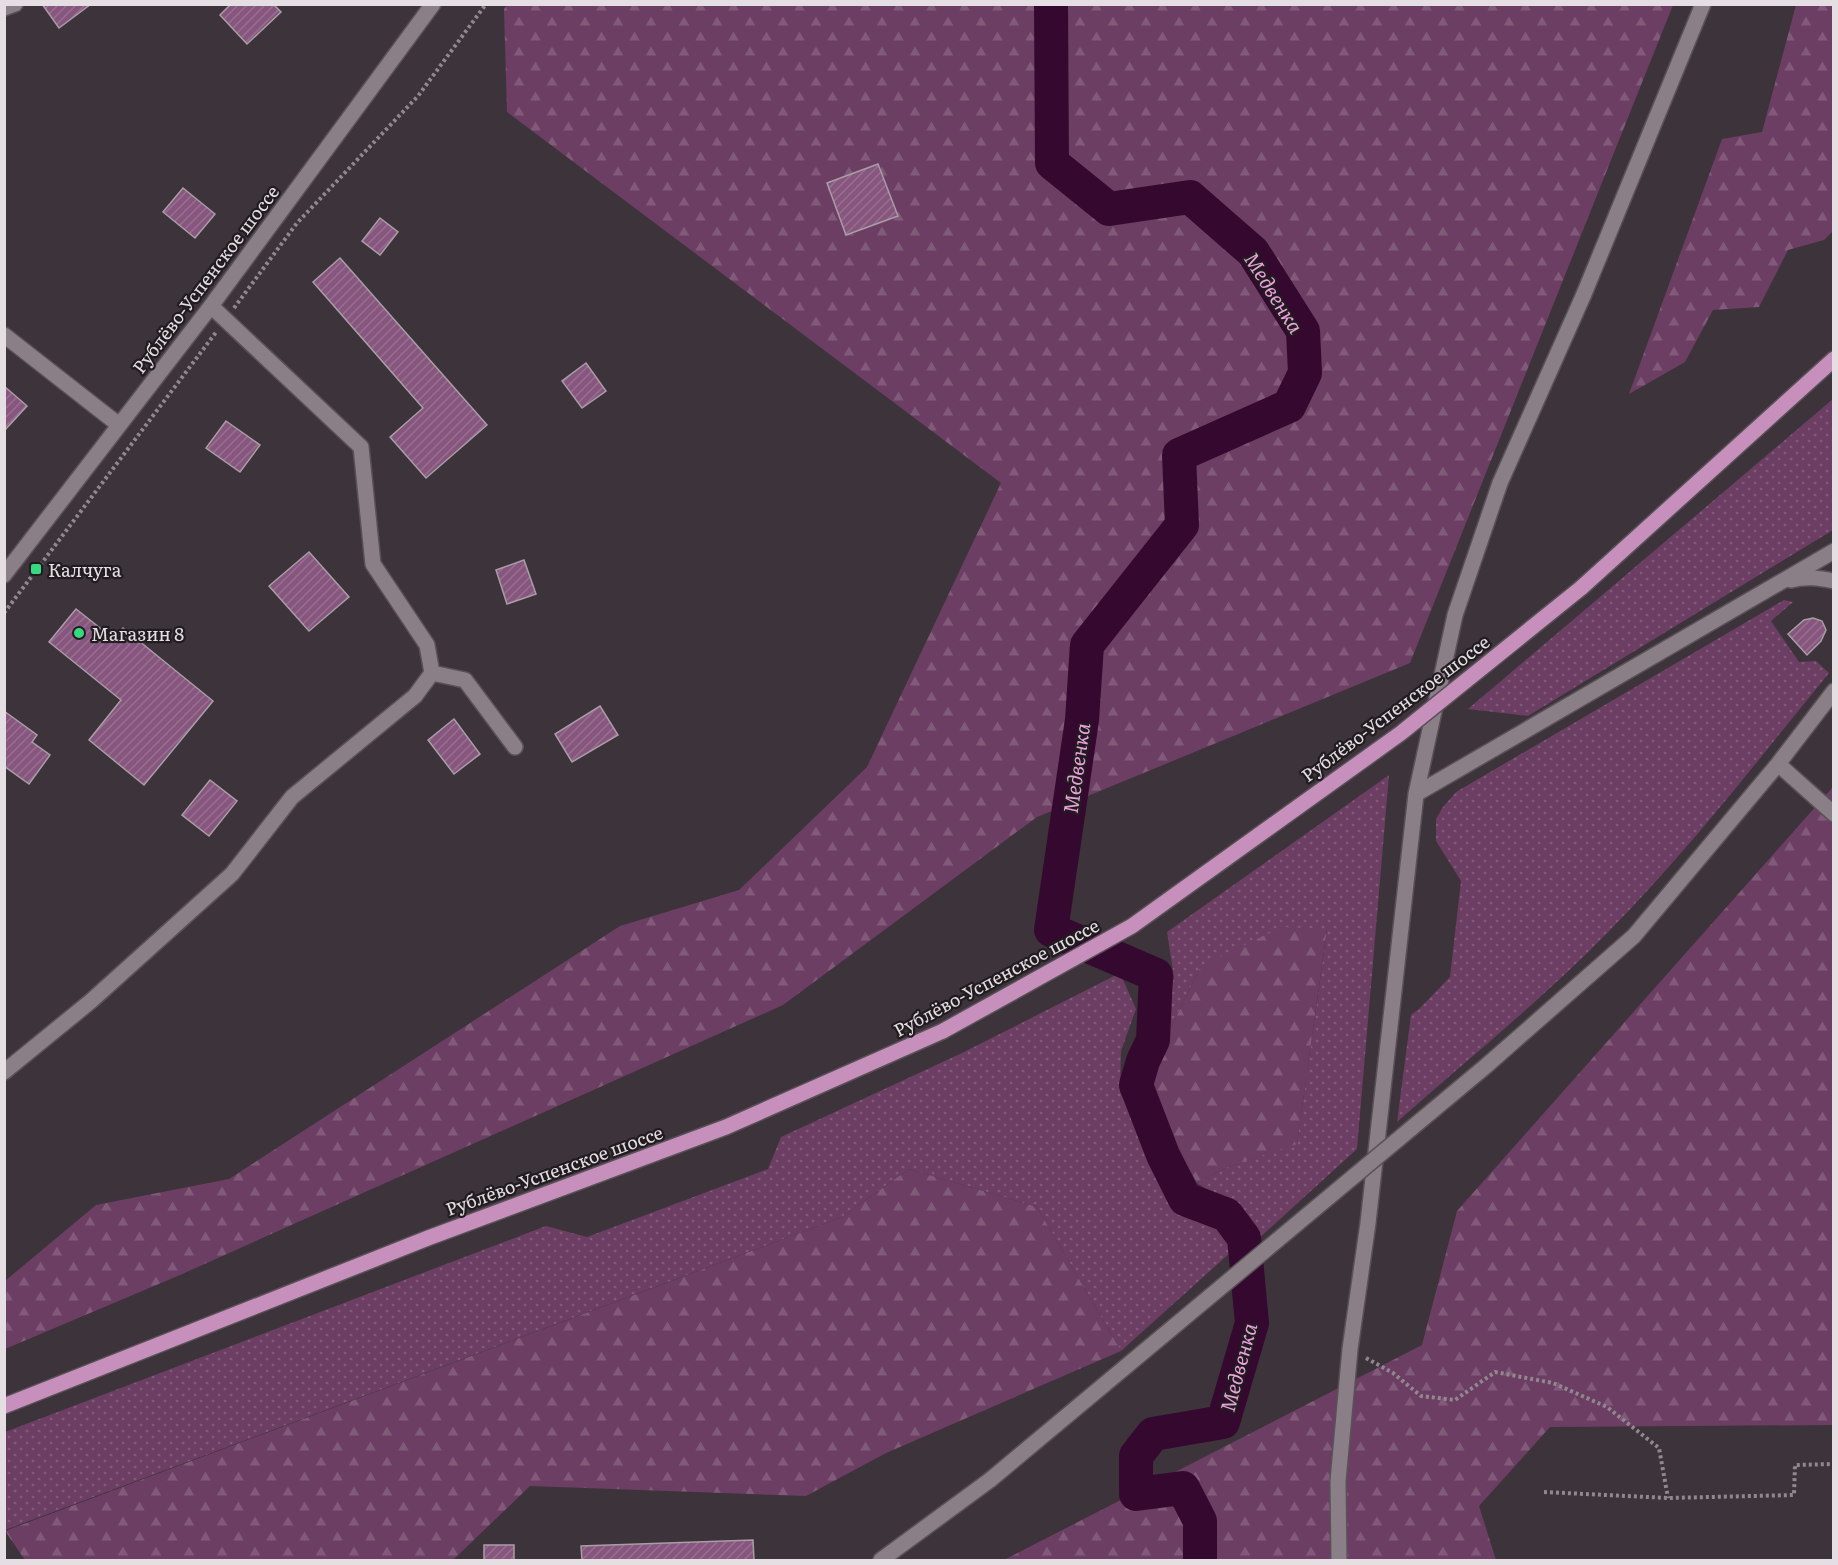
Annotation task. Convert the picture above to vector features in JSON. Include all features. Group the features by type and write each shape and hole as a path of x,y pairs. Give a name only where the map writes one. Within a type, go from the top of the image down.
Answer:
{"main road":[{"name":"Рублёво-Успенское шоссе","path":"4,1406 428,1238 726,1128 943,1031 1132,926 1401,733 1581,588 1833,359"}],"street":[{"path":"4,8 15,4"},
{"name":"Рублёво-Успенское шоссе","path":"4,575 211,306 433,4"},
{"path":"1339,1560 1338,1481 1350,1349 1368,1223 1416,794 1455,615 1500,483 1584,294 1703,4"},
{"path":"4,1072 91,1001 231,874 292,797 415,696 432,672 427,645 373,564 361,447 211,306"},
{"path":"4,334 119,424"},
{"path":"1416,794 1833,551"},
{"path":"1774,586 1800,578 1833,581"},
{"path":"432,672 465,680 515,747"},
{"path":"881,1560 990,1480 1486,1066 1634,936 1778,764 1833,691"},
{"path":"1778,764 1833,814"}],"path":[{"path":"4,613 297,223 418,96 486,4"},
{"path":"1350,1349 1393,1373 1421,1396 1455,1401 1495,1372 1553,1383 1607,1407 1659,1448 1668,1495"},
{"path":"1544,1492 1794,1495 1795,1465 1833,1464"}],"green space":[{"path":"507,5 1673,5 1410,663 1037,817 783,1005 180,1275 5,1349 5,1281 96,1205 229,1179 620,926 739,890 867,767 1001,483 507,112 504,9"},
{"path":"1796,5 1833,5 1833,231 1824,240 1788,250 1759,307 1713,310 1685,362 1629,394 1722,139 1762,132"},
{"path":"1833,399 1833,530 1528,716 1468,709"},
{"path":"1784,600 1793,602 1771,621 1799,662 1816,661 1829,673 1695,836 1639,900 1585,955 1532,1004 1397,1122 1411,1015 1450,977 1461,881 1436,841 1436,819 1443,807 1456,792"},
{"path":"1389,775 1357,1149 1257,1240 1237,1210 1197,1183 1225,1168 1297,1143 1327,930 1201,966 1160,1050 1174,977 1167,932"},
{"path":"1833,787 1833,1425 1550,1427 1479,1506 1496,1560 1004,1560 1422,1345 1457,1211"},
{"path":"1282,927 1327,929 1297,1144 1225,1168 1197,1183 1148,1095 1160,1050 1201,966"},
{"path":"1120,973 1136,1009 1121,1051 1120,1092 1176,1207 1221,1228 1231,1252 1121,1351 1037,1207 909,1169 842,1217 5,1530 5,1432 546,1226 587,1237 768,1169 781,1137 962,1053"},
{"path":"909,1169 1037,1207 1121,1351 886,1453 806,1496 530,1486 453,1560 25,1560 5,1531 842,1217"}],"building":[{"path":"42,4 91,4 59,28"},
{"path":"231,4 273,4 281,12 247,44 220,15"},
{"path":"878,164 898,216 846,235 827,183"},
{"path":"183,188 215,214 195,238 163,212"},
{"path":"380,218 398,232 380,255 362,241"},
{"path":"340,258 487,425 426,478 390,437 423,408 313,282"},
{"path":"586,363 606,391 582,408 562,381"},
{"path":"4,386 27,406 4,431"},
{"path":"226,421 260,445 240,472 206,448"},
{"path":"309,552 349,597 309,631 269,586"},
{"path":"524,560 536,594 507,604 496,570"},
{"path":"76,609 114,639 123,628 213,701 144,785 89,740 121,700 49,642"},
{"path":"1813,618 1822,621 1826,630 1821,641 1807,655 1788,634 1804,620"},
{"path":"600,706 618,735 572,762 555,734"},
{"path":"4,711 37,735 32,742 50,755 29,784 4,766"},
{"path":"454,719 480,754 454,774 428,740"},
{"path":"210,780 237,801 209,836 182,815"},
{"path":"753,1540 754,1560 582,1560 581,1546"},
{"path":"484,1545 514,1545 514,1560 484,1560"}],"waterway":[{"name":"Медвенка","path":"1051,4 1052,163 1109,209 1190,197 1253,252 1303,331 1305,373 1289,406 1179,455 1182,525 1087,645 1082,720 1051,930 1156,975 1153,1040 1143,1061 1136,1085 1163,1155 1185,1199 1227,1215 1244,1238 1252,1323 1223,1422 1153,1434 1136,1456 1136,1494 1183,1488 1200,1521 1200,1560"}],"place":[{"name":"Калчуга","path":"36,569"},
{"name":"Магазин 8","path":"79,633"}]}
